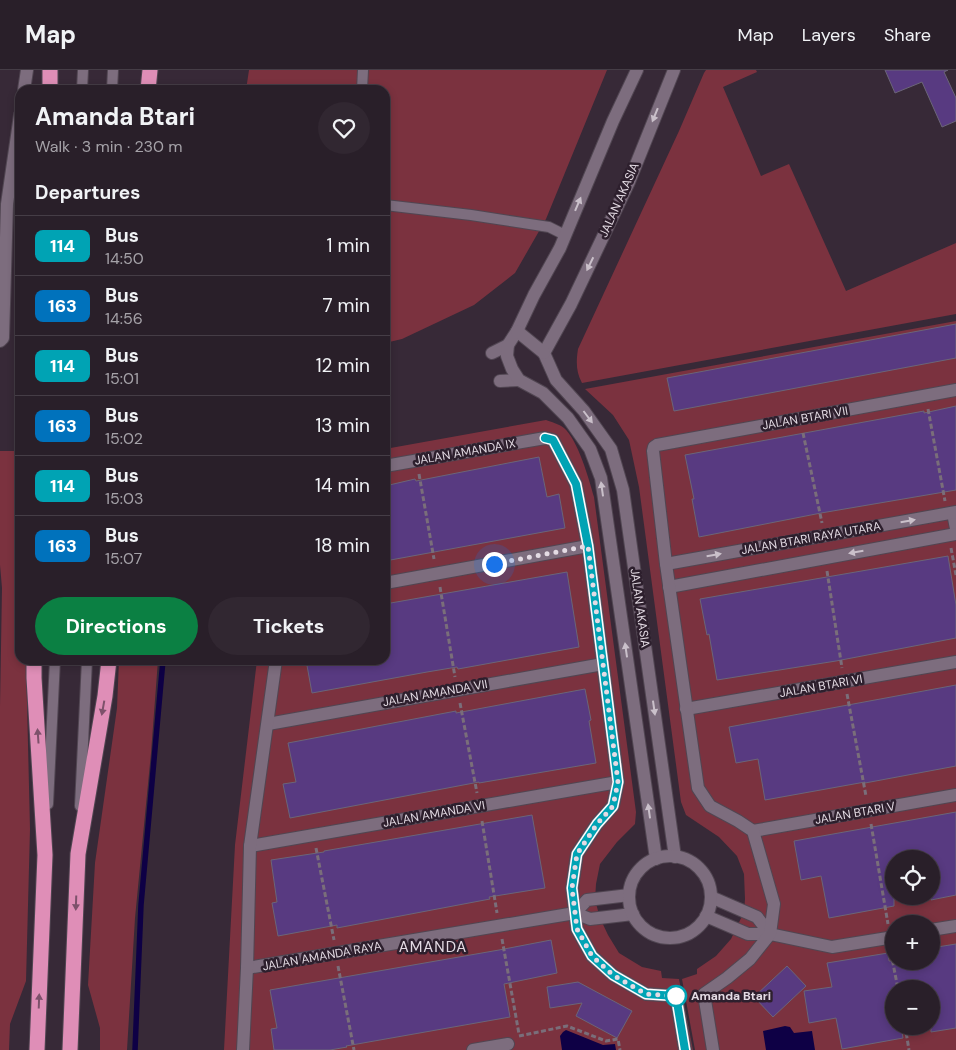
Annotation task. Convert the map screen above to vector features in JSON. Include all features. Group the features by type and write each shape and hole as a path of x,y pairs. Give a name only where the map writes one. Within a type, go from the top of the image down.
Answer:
{"highway":[{"path":"50,70 50,85"},
{"path":"148,85 150,70"},
{"path":"34,665 45,855 37,1050"},
{"path":"70,1050 78,854 105,696 108,665"}],"street":[{"path":"25,85 27,70"},
{"path":"500,381 519,380 507,356 508,345 560,248 613,121 637,70"},
{"name":"JALAN AKASIA","path":"544,354 629,182 674,70"},
{"path":"0,341 3,338 7,204 15,149"},
{"name":"JALAN AKASIA","path":"517,331 544,354 556,380 584,411 611,449 623,490 675,857"},
{"path":"492,354 508,345"},
{"name":"JALAN AKASIA","path":"519,380 543,393 568,418 590,450 601,478 656,859"},
{"path":"543,393 556,380"},
{"name":"JALAN BTARI VII","path":"666,564 653,451 657,445 956,390"},
{"name":"JALAN AMANDA IX","path":"390,465 545,438 553,440 576,484 588,546"},
{"name":"JALAN BTARI RAYA UTARA","path":"666,564 952,513"},
{"name":"JALAN BTARI RAYA UTARA","path":"669,587 954,534"},
{"path":"390,583 588,546 618,782 613,806 597,824 577,854 572,888 577,929 592,956 613,975 646,994 676,996 685,1050"},
{"path":"666,564 698,788 710,806 738,820 753,831 774,904 770,934 750,959 704,994 713,1050"},
{"name":"JALAN BTARI VI","path":"686,709 956,662"},
{"name":"JALAN AMANDA VII","path":"268,724 603,664"},
{"path":"243,1050 250,846 275,665"},
{"name":"JALAN AMANDA VI","path":"250,846 618,782"},
{"name":"JALAN BTARI V","path":"753,831 956,795"},
{"path":"665,857 685,859 701,870 710,887 710,907 706,916 693,931 684,935 669,937 654,934 638,922 633,914 629,895 631,886 640,869 656,859 665,857"},
{"path":"575,913 587,900 629,895"},
{"path":"711,897 756,917 770,934"},
{"path":"575,913 590,919 633,914"},
{"name":"JALAN AMANDA RAYA","path":"246,968 575,913"},
{"path":"706,916 748,934 770,934 832,947 885,938"},
{"path":"940,929 956,926"},
{"path":"473,1050 508,1044"}],"lane":[{"path":"82,85 83,70"},
{"path":"112,85 113,70"},
{"path":"362,85 364,70"},
{"path":"390,205 549,227 565,235"},
{"path":"952,513 954,534"},
{"path":"45,855 55,665"},
{"path":"78,854 87,665"}],"path":[{"path":"925,396 952,513"},
{"path":"800,419 824,536"},
{"path":"417,460 519,1036"},
{"path":"954,534 956,575"},
{"path":"825,558 844,682 887,915"},
{"path":"508,1044 519,1036 567,1026 606,1041 618,1039 620,1050"},
{"path":"907,1035 910,1050"}],"shaded area":[{"path":"249,70 607,70 546,219 515,273 474,305 402,339 390,342 390,85 247,85"},
{"path":"706,70 756,70 757,72 723,87 761,176 789,164 846,291 956,243 956,314 582,383 577,367 578,349"},
{"path":"956,321 956,1050 695,1050 682,979 697,974 697,969 716,956 731,939 744,912 744,874 737,856 719,837 686,815 681,802 639,487 629,440 613,415 585,389"},
{"path":"546,420 564,428 574,441 594,497 636,812 635,824 617,842 600,864 595,900 600,918 619,953 642,967 661,971 662,978 679,979 693,1050 224,1050 235,845 256,665 390,665 390,448"},
{"path":"0,451 15,451 15,665 26,665 30,829 26,981 10,1024 9,1050 0,1050 2,588 0,565"},
{"path":"119,665 158,665 135,918 127,1050 100,1050 100,1028 88,985 95,863 117,708"},
{"path":"785,1026 790,1027 794,1033 812,1031 815,1050 766,1050 763,1031"},
{"path":"566,1030 603,1045 615,1044 616,1050 562,1050 560,1036"}],"building":[{"path":"885,70 948,70 944,72 956,98 956,121 942,127 922,82 895,93"},
{"path":"956,324 956,358 674,411 667,378"},
{"path":"956,406 956,490 821,513 699,537 685,455"},
{"path":"539,457 547,497 559,494 565,528 390,560 390,485 415,479 416,481"},
{"path":"948,556 956,605 956,638 836,661 717,680 709,634 707,635 700,599"},
{"path":"567,572 579,647 312,693 307,665 390,665 390,603"},
{"path":"956,685 956,766 765,800 758,759 736,763 729,727"},
{"path":"585,689 596,763 479,782 290,818 283,784 296,782 288,743"},
{"path":"956,812 956,895 940,898 940,850 885,850 885,905 894,906 829,918 821,876 801,880 794,841"},
{"path":"532,815 545,888 489,897 490,899 337,928 337,925 278,936 272,903 277,902 271,860"},
{"path":"551,940 557,973 504,984 510,1017 330,1050 274,1050 271,1029 277,1028 270,990"},
{"path":"956,944 956,1028 940,1031 940,980 885,980 885,1035 902,1035 903,1038 842,1049 836,1018 809,1023 804,991 832,987 827,963 885,953 885,970 940,970 940,947"},
{"path":"787,966 806,986 773,1017 754,997"},
{"path":"578,982 632,1011 617,1038 576,1016 582,1003 550,1008 547,987"}],"waterway":[{"path":"135,1050 141,905 163,665"}],"bus line":[{"name":"114","path":"545,438 553,440 576,484 588,546 618,782 613,806 597,824 577,854 572,888 577,929 592,956 613,975 646,994 676,996 685,1050"}],"place":[{"name":"Amanda Btari","path":"676,996"}],"district":[{"name":"AMANDA","path":"433,947"}],"route":[{"path":"494,564 588,546 618,782 613,806 597,824 577,854 572,888 577,929 592,956 613,975 646,994 676,996"}]}
